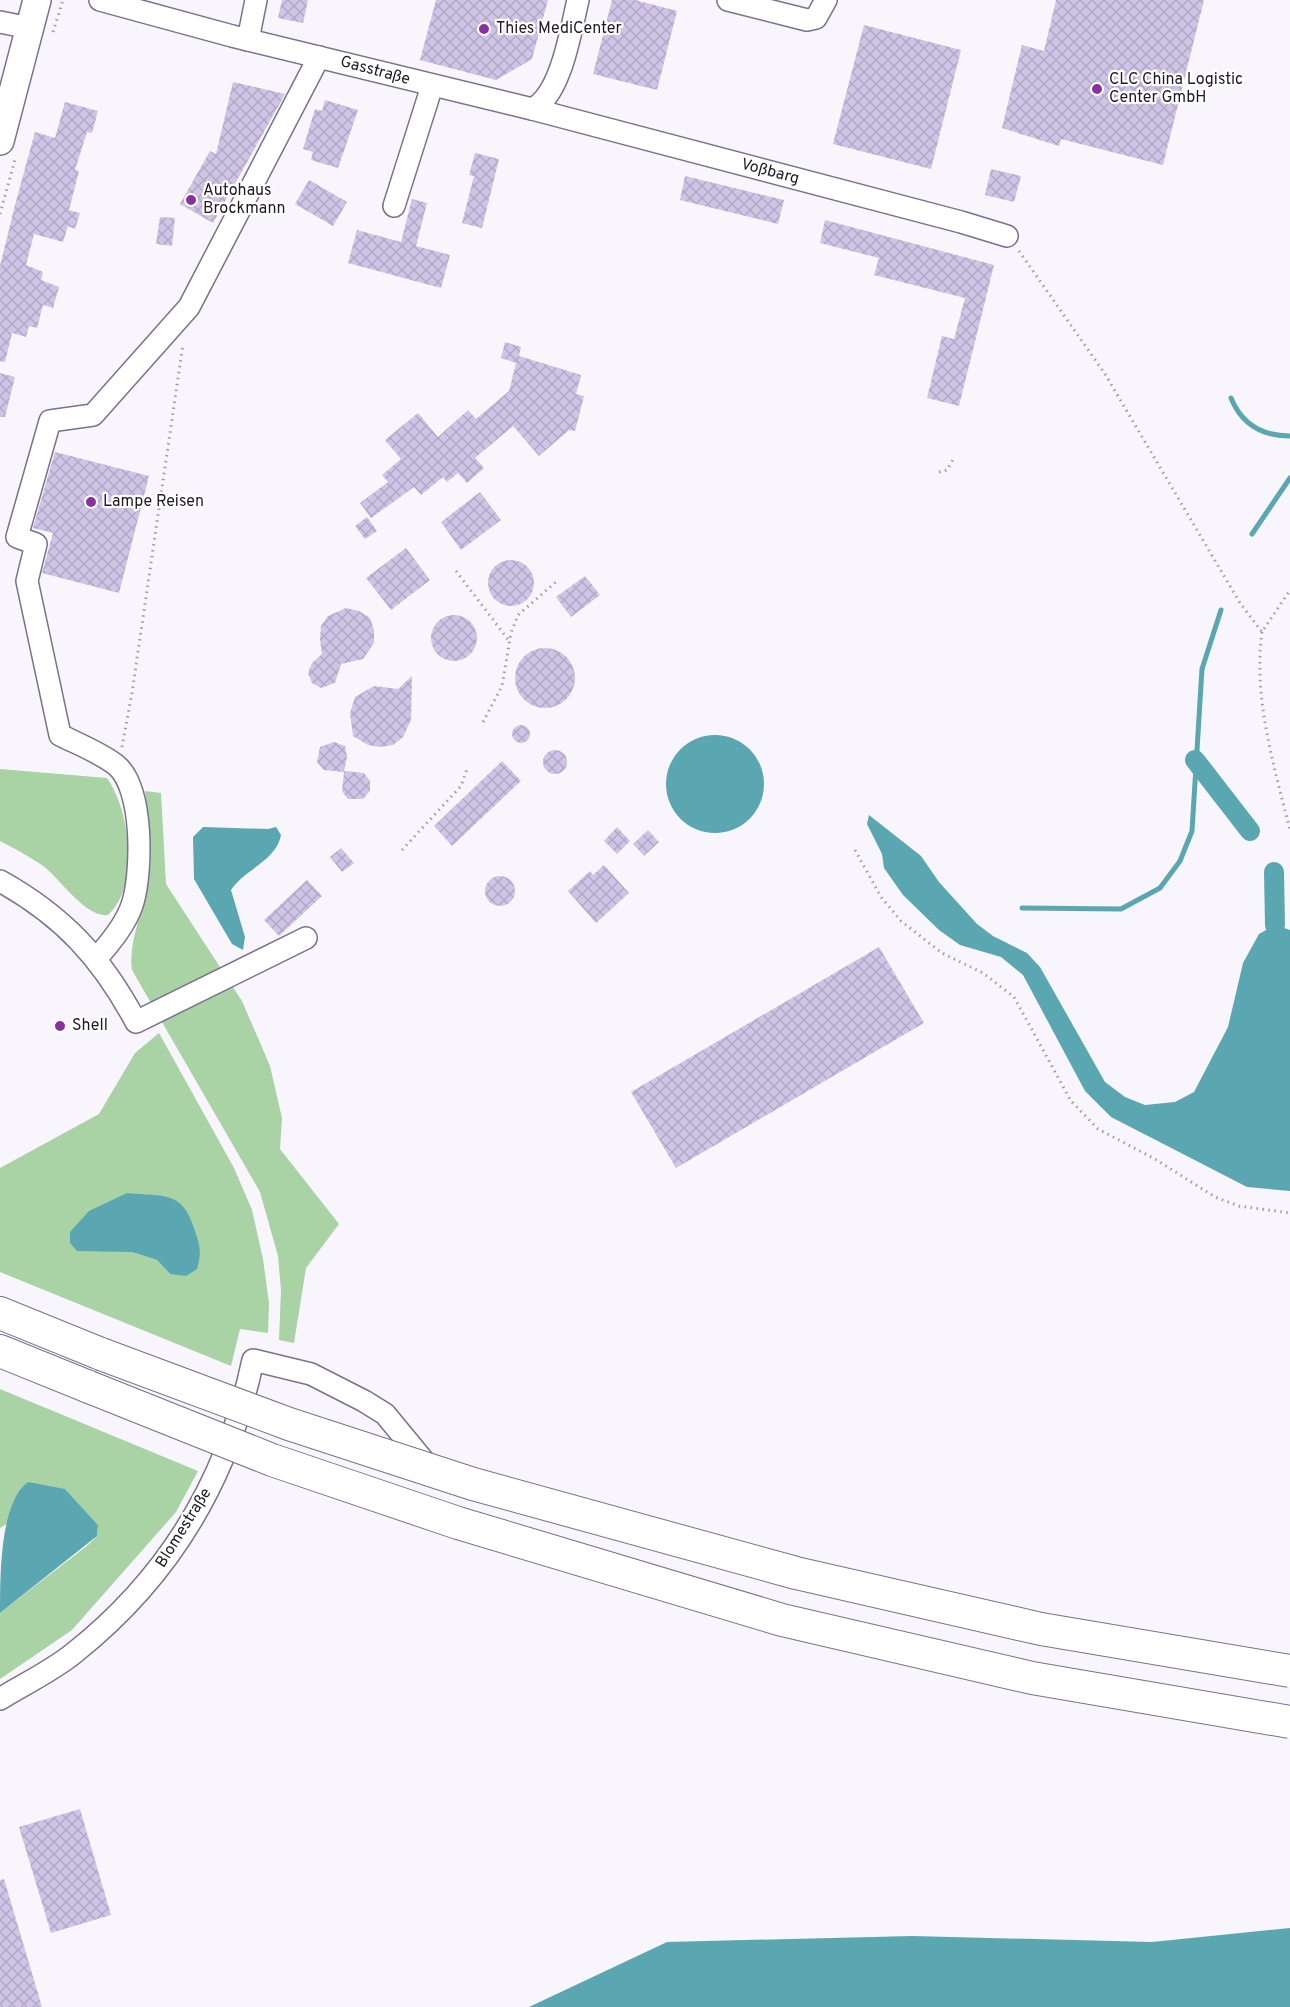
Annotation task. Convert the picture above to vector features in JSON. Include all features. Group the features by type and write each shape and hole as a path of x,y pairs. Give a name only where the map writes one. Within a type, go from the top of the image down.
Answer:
{"highway":[{"path":"0,1313 101,1354 289,1424 473,1484 796,1573 1041,1629 1290,1671"},
{"path":"0,1351 272,1460 458,1523 782,1620 1032,1678 1290,1722"}],"main road":[{"path":"0,141 37,0"}],"street":[{"name":"Gasstraße","path":"100,0 248,40 532,109"},
{"path":"248,40 256,0"},
{"path":"532,109 543,102 554,85 578,0"},
{"path":"728,0 807,20 816,18 826,0"},
{"path":"0,22 30,28"},
{"path":"96,959 128,915 138,873 136,813 133,796 118,766 60,735 27,581 36,544 17,537 50,421 93,415 189,307 319,57"},
{"path":"394,206 432,86"},
{"name":"Voßbarg","path":"532,109 1007,236"},
{"path":"0,881 34,900 60,920 96,959 136,1022 306,938"},
{"name":"Blomestraße","path":"0,1699 80,1648 141,1591 169,1558 204,1500 223,1458 238,1420 253,1360 311,1374 385,1414 442,1485 728,1568 886,1606 1070,1646 1290,1684"}],"path":[{"path":"1007,236 1105,374 1240,603 1262,632"},
{"path":"118,766 132,693 184,342"},
{"path":"939,472 947,470 954,458"},
{"path":"456,571 510,642"},
{"path":"483,722 502,686 510,642 518,615 557,581"},
{"path":"1290,590 1262,632 1261,688 1269,746 1290,830"},
{"path":"402,850 461,786 466,769"},
{"path":"855,850 881,897 901,921 942,953 983,973 1014,997 1071,1101 1098,1129 1155,1159 1215,1197 1239,1206 1290,1213"}],"green space":[{"path":"0,769 107,778 121,809 128,848 125,886 118,902 108,915 99,914 82,904 42,865 0,841"},
{"path":"145,791 161,793 166,884 242,1001 270,1066 282,1118 280,1149 339,1224 306,1268 294,1343 279,1340 281,1290 278,1256 260,1192 132,970 134,938 150,873 150,838"},
{"path":"159,1033 234,1168 252,1210 263,1259 269,1303 268,1333 240,1329 231,1366 0,1272 0,1168 99,1114 135,1053","holes":["132,1252 197,1269 170,1274 157,1260"]},
{"path":"0,1389 198,1471 176,1512 72,1630 0,1679 0,1613 88,1545 97,1536 98,1525 65,1489 0,1528"}],"water":[{"path":"715,735 734,739 749,750 760,765 764,784 760,803 749,818 734,829 715,833 696,829 681,818 670,803 666,784 670,765 681,750 696,739"},
{"path":"869,815 921,856 939,882 977,924 993,936 1027,953 1040,967 1105,1082 1125,1097 1145,1105 1175,1102 1194,1092 1228,1027 1243,963 1259,934 1275,925 1290,930 1290,1191 1247,1187 1111,1117 1085,1091 1023,975 1001,957 960,945 939,930 903,895 884,868 882,854 867,824"},
{"path":"203,827 268,829 276,827 281,835 278,844 267,858 244,876 231,890 245,937 243,950 232,944 194,879 193,837"},
{"path":"127,1193 170,1198 184,1207 199,1244 197,1269 186,1276 170,1274 157,1260 132,1252 77,1251 70,1243 70,1232 89,1211"},
{"path":"28,1482 65,1489 98,1525 97,1536 0,1613 1,1560 7,1522 19,1492"},
{"path":"1290,1928 1290,2007 529,2007 667,1942 912,1936 1152,1942"}],"building":[{"path":"282,0 308,0 303,23 278,18"},
{"name":"Thies MediCenter","path":"436,0 548,0 532,59 496,80 420,60"},
{"path":"612,0 635,0 677,11 657,90 593,74"},
{"name":"CLC China Logistic Center GmbH","path":"1056,0 1204,0 1163,165 1061,139 1059,146 1002,128 1022,45 1044,51"},
{"path":"864,25 961,50 931,169 833,144"},
{"path":"233,82 285,94 213,223 180,204 210,151 216,154"},
{"path":"325,100 358,110 338,168 311,160 313,152 303,149 315,109 322,111"},
{"path":"65,102 98,111 92,133 87,132 75,170 79,171 69,210 80,213 75,229 68,226 63,242 34,234 26,265 43,272 41,280 59,287 53,308 43,305 37,328 29,326 26,337 12,333 5,362 0,361 0,266 15,205 35,132 55,138"},
{"path":"475,153 499,159 482,228 462,223 474,176 469,175"},
{"path":"991,169 1021,176 1014,202 985,195"},
{"path":"685,176 784,200 778,224 680,200"},
{"path":"309,180 347,202 333,226 295,204"},
{"path":"412,199 427,203 416,246 450,255 441,288 348,263 357,230 401,242"},
{"path":"160,217 175,218 172,246 156,244"},
{"path":"825,220 994,265 959,406 927,398 942,336 954,339 965,298 874,275 879,258 820,243"},
{"path":"505,342 521,347 519,356 581,375 576,394 584,396 575,431 569,430 539,456 513,426 475,458 484,468 467,483 458,473 447,482 443,477 421,495 414,487 371,518 360,503 388,482 382,475 401,459 385,440 418,413 438,437 468,410 476,419 509,391 516,363 501,358"},
{"path":"0,373 15,377 5,417 0,417"},
{"name":"Lampe Reisen","path":"55,452 149,476 119,593 42,573 53,533 33,528"},
{"path":"480,492 501,520 461,550 441,522"},
{"path":"367,517 377,531 365,539 355,526"},
{"path":"406,548 430,580 391,610 366,578"},
{"path":"511,560 527,567 534,583 527,599 511,606 495,599 488,583 495,567"},
{"path":"585,576 600,595 571,617 556,597"},
{"path":"346,608 359,611 370,618 374,630 374,643 363,659 341,664 335,683 321,688 312,683 308,673 312,663 322,654 321,626 328,616"},
{"path":"454,615 470,622 477,638 470,654 454,661 438,654 431,638 438,622"},
{"path":"539,648 551,648 567,656 573,666 575,678 573,690 567,700 551,708 539,708 523,700 515,684 515,672 523,656"},
{"path":"412,676 411,720 403,737 393,745 380,747 368,745 353,736 350,713 355,697 374,686 398,689"},
{"path":"521,725 527,728 530,734 527,740 521,743 515,740 512,734 515,728"},
{"path":"334,742 345,746 347,757 344,771 364,773 370,781 370,791 363,799 348,799 342,791 344,772 324,770 317,762 320,747"},
{"path":"555,750 564,753 567,762 564,771 555,774 546,771 543,762 546,753"},
{"path":"502,761 521,781 452,846 434,826"},
{"path":"617,827 630,841 617,854 604,841"},
{"path":"648,830 659,842 644,856 633,844"},
{"path":"341,848 354,863 342,872 330,857"},
{"path":"604,865 629,893 596,923 568,891 590,871 593,875"},
{"path":"500,876 511,880 515,891 511,902 500,906 489,902 485,891 489,880"},
{"path":"307,880 322,896 279,936 264,920"},
{"path":"879,947 924,1023 676,1168 631,1092"},
{"path":"80,1809 111,1915 51,1933 19,1827"},
{"path":"4,1879 42,2007 0,2007 0,1880"}],"waterway":[{"path":"1231,398 1241,415 1254,427 1271,434 1290,436"},
{"path":"1252,534 1290,478"},
{"path":"1022,908 1121,909 1160,888 1180,861 1192,831 1202,669 1221,610"},
{"path":"1195,760 1250,831"},
{"path":"1274,872 1275,925"}],"place":[{"name":"Thies MediCenter","path":"484,29"},
{"name":"CLC China Logistic Center GmbH","path":"1097,89"},
{"name":"Autohaus Brockmann","path":"191,200"},
{"name":"Lampe Reisen","path":"91,502"},
{"name":"Shell","path":"60,1026"}]}
